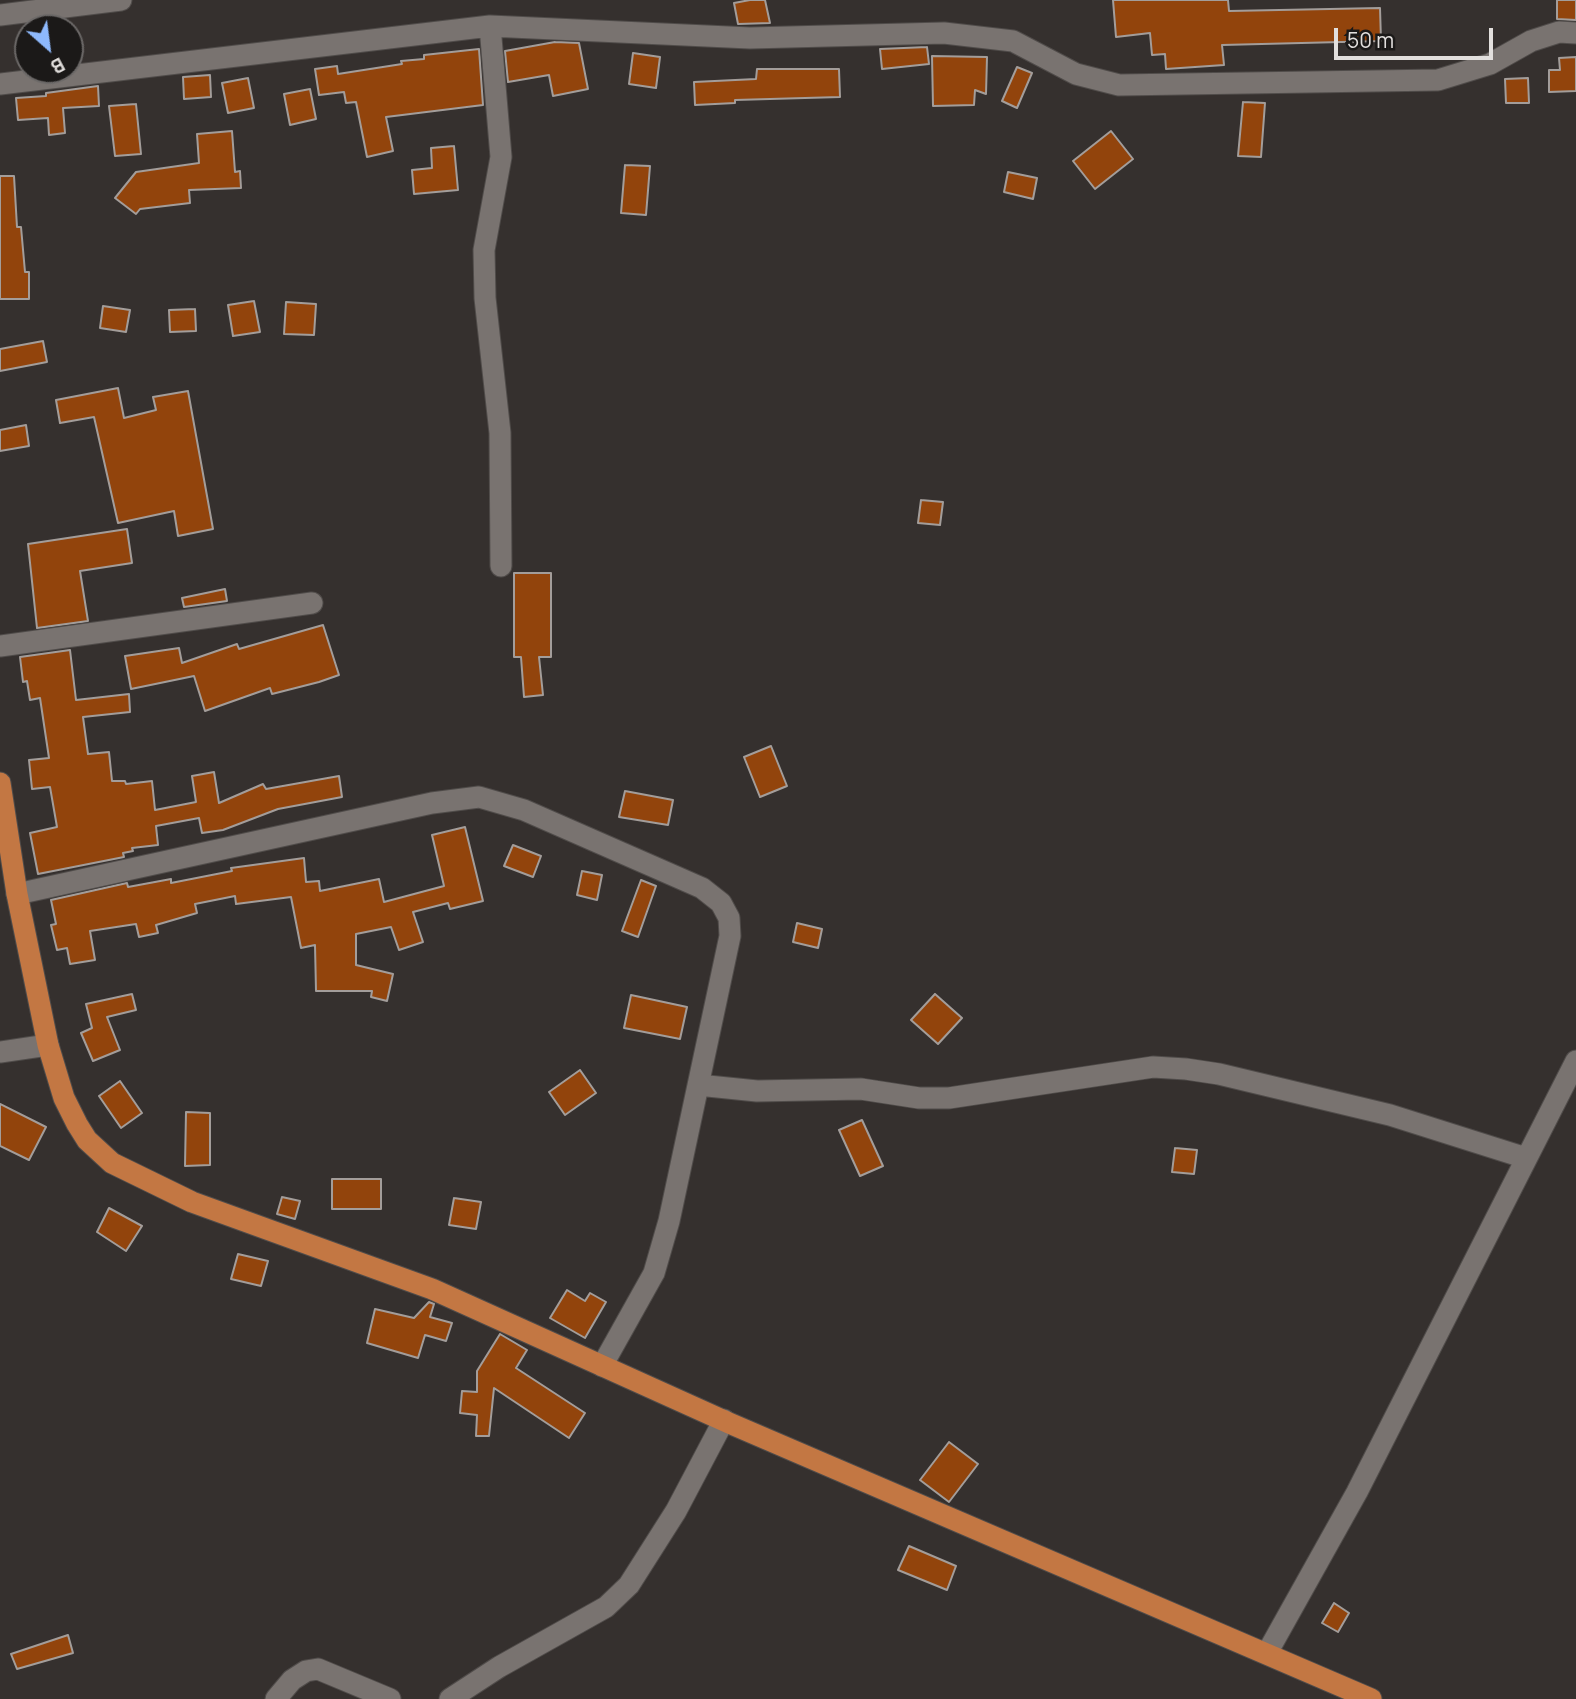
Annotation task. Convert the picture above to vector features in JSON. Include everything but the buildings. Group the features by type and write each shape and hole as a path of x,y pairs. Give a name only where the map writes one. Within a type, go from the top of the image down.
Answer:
{"main road":[{"path":"0,783 17,894 48,1045 64,1098 82,1132 98,1152 130,1174 191,1202 432,1289 724,1420 1371,1699"}],"street":[{"path":"0,15 121,0"},
{"path":"490,26 501,157 484,250 485,298 499,433 501,566"},
{"path":"0,84 490,26 750,38 944,33 1013,41 1076,75 1119,85 1438,80 1490,64 1531,41 1559,32 1576,33"},
{"path":"0,646 312,603"},
{"path":"17,894 432,803 479,797 524,810 588,838 702,888 721,903 729,918 730,936 669,1221 654,1273 602,1366"},
{"path":"0,1052 48,1045"},
{"path":"1267,1653 1363,1479 1576,1061"},
{"path":"698,1085 757,1091 861,1089 919,1098 949,1098 1153,1067 1186,1069 1232,1076 1390,1115 1526,1158"},
{"path":"450,1699 499,1667 606,1607 629,1585 676,1511 724,1420"},
{"path":"276,1699 292,1680 306,1671 318,1669 390,1699"}]}
